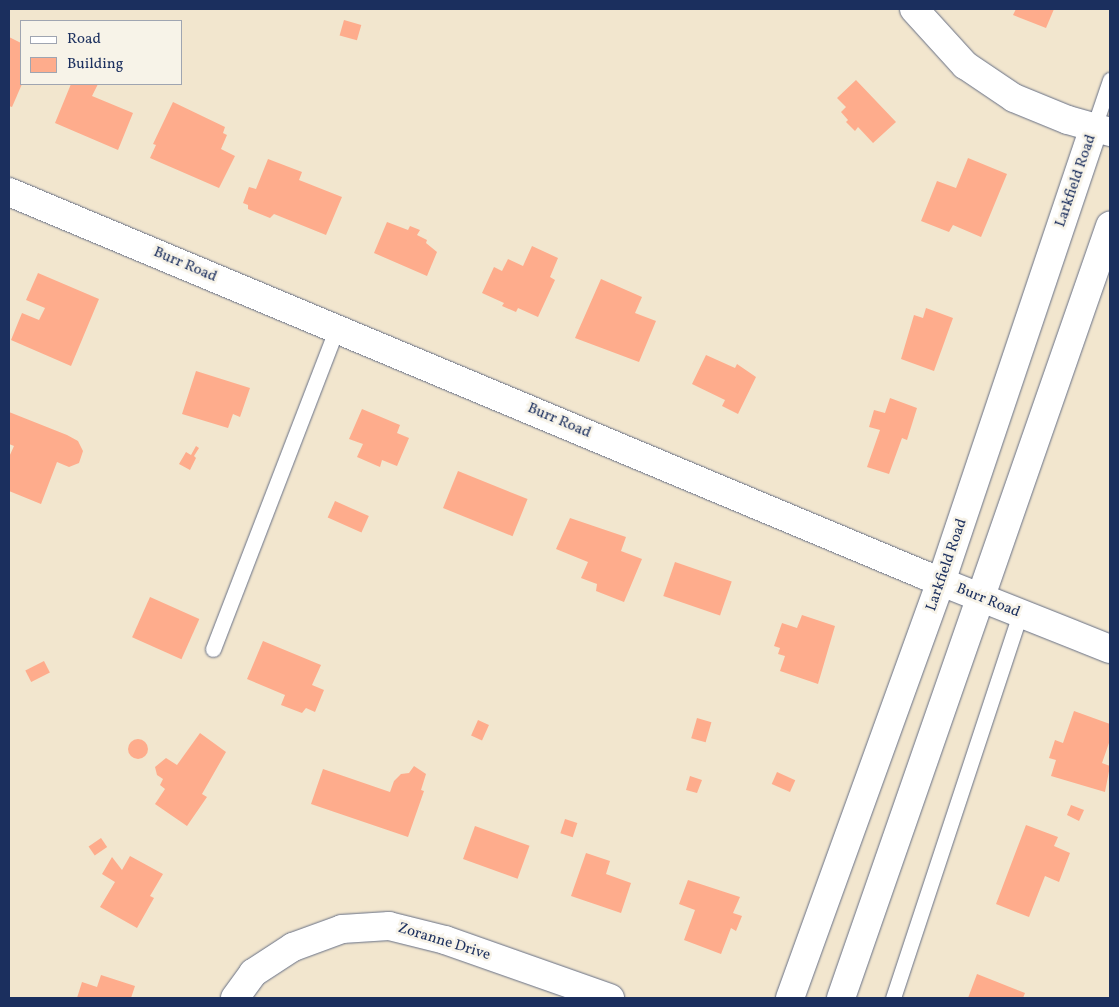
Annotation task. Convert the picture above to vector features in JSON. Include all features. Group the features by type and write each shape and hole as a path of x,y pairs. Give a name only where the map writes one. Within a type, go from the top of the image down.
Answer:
{"street":[{"path":"914,9 965,65 1014,98 1102,130"},
{"name":"Larkfield Road","path":"790,998 1102,130"},
{"name":"Burr Road","path":"11,199 337,328 941,582 1110,649"},
{"path":"841,998 1110,226"},
{"name":"Zoranne Drive","path":"235,998 254,973 294,947 342,928 389,926 445,940 610,998"}],"lane":[{"path":"1102,130 1110,80"},
{"path":"213,649 337,328"},
{"path":"893,998 1020,614"}],"building":[{"path":"1016,9 1054,9 1046,28 1013,15"},
{"path":"344,20 361,25 357,40 340,35"},
{"path":"9,37 20,42 20,85 22,85 12,107 9,106"},
{"path":"856,80 896,122 873,143 858,127 855,131 846,122 848,120 841,112 846,107 837,98"},
{"path":"71,85 98,85 92,96 133,113 118,150 55,123"},
{"path":"173,102 225,127 223,133 227,135 221,149 235,156 219,188 150,158 156,145 153,144"},
{"path":"968,158 1007,174 981,237 953,225 949,232 921,221 937,181 956,188"},
{"path":"268,159 302,172 299,180 342,197 326,235 274,214 270,218 248,209 248,205 243,203 249,187 256,189"},
{"path":"387,222 408,230 410,226 420,230 417,235 427,240 426,243 437,252 427,276 374,253"},
{"path":"532,246 558,258 550,277 555,280 538,317 518,308 516,312 502,306 504,303 482,293 494,267 502,271 508,259 523,266"},
{"path":"38,273 99,299 71,366 11,340 22,313 39,320 45,308 26,300"},
{"path":"601,279 642,297 635,313 656,321 639,362 575,338"},
{"path":"926,308 953,318 934,371 901,359 914,315 923,318"},
{"path":"706,355 735,368 737,364 756,377 738,414 722,406 725,400 692,384"},
{"path":"196,371 250,388 240,417 233,414 228,428 182,414"},
{"path":"890,398 917,408 907,440 902,438 889,474 867,467 880,430 869,427 874,410 885,413"},
{"path":"362,409 400,425 397,433 409,438 397,466 382,460 380,467 357,457 363,444 349,439"},
{"path":"9,412 67,435 78,441 83,451 79,463 69,467 57,462 41,504 9,491 9,457 14,446 9,444"},
{"path":"196,446 199,448 194,456 196,458 190,470 179,464 186,452 191,455"},
{"path":"458,471 528,499 513,536 443,508"},
{"path":"335,501 369,516 361,532 328,517"},
{"path":"570,518 626,537 621,551 642,559 624,602 596,591 597,584 581,578 588,562 556,549"},
{"path":"675,562 732,582 720,616 663,596"},
{"path":"150,597 199,619 181,659 132,637"},
{"path":"802,615 835,626 818,684 780,671 785,656 778,654 780,648 774,646 782,623 797,628"},
{"path":"263,641 321,665 312,685 324,690 315,712 306,708 302,713 281,705 285,695 247,679"},
{"path":"44,661 50,673 31,682 25,671"},
{"path":"1074,711 1110,724 1110,740 1102,763 1110,766 1105,792 1051,776 1056,760 1049,758 1055,740 1063,743"},
{"path":"697,718 711,722 706,742 691,738"},
{"path":"478,720 489,725 482,740 471,736"},
{"path":"200,733 226,752 202,794 207,797 187,826 155,804 165,789 160,785 163,779 157,775 155,767 166,758 177,765"},
{"path":"138,739 145,742 148,749 145,756 138,759 131,756 128,749 131,742"},
{"path":"414,766 426,774 421,790 424,791 408,837 311,804 323,769 390,792 394,781 401,774 409,773"},
{"path":"777,772 795,780 790,792 772,784"},
{"path":"690,776 702,780 697,793 686,790"},
{"path":"1071,805 1084,810 1079,821 1067,815"},
{"path":"565,819 577,823 573,837 560,833"},
{"path":"1026,825 1058,837 1054,846 1070,853 1059,882 1045,876 1029,917 996,904"},
{"path":"475,826 530,846 518,879 463,859"},
{"path":"101,838 107,847 95,856 89,846"},
{"path":"586,853 610,861 606,874 631,883 621,913 571,896"},
{"path":"130,856 163,874 150,896 154,898 137,928 100,907 115,882 102,874 112,857 122,870"},
{"path":"688,880 740,897 733,913 742,916 736,931 731,928 721,954 684,940 695,910 679,904"},
{"path":"977,974 1025,993 1023,998 968,998"},
{"path":"101,975 135,986 131,998 77,998 82,982 97,987"}]}
